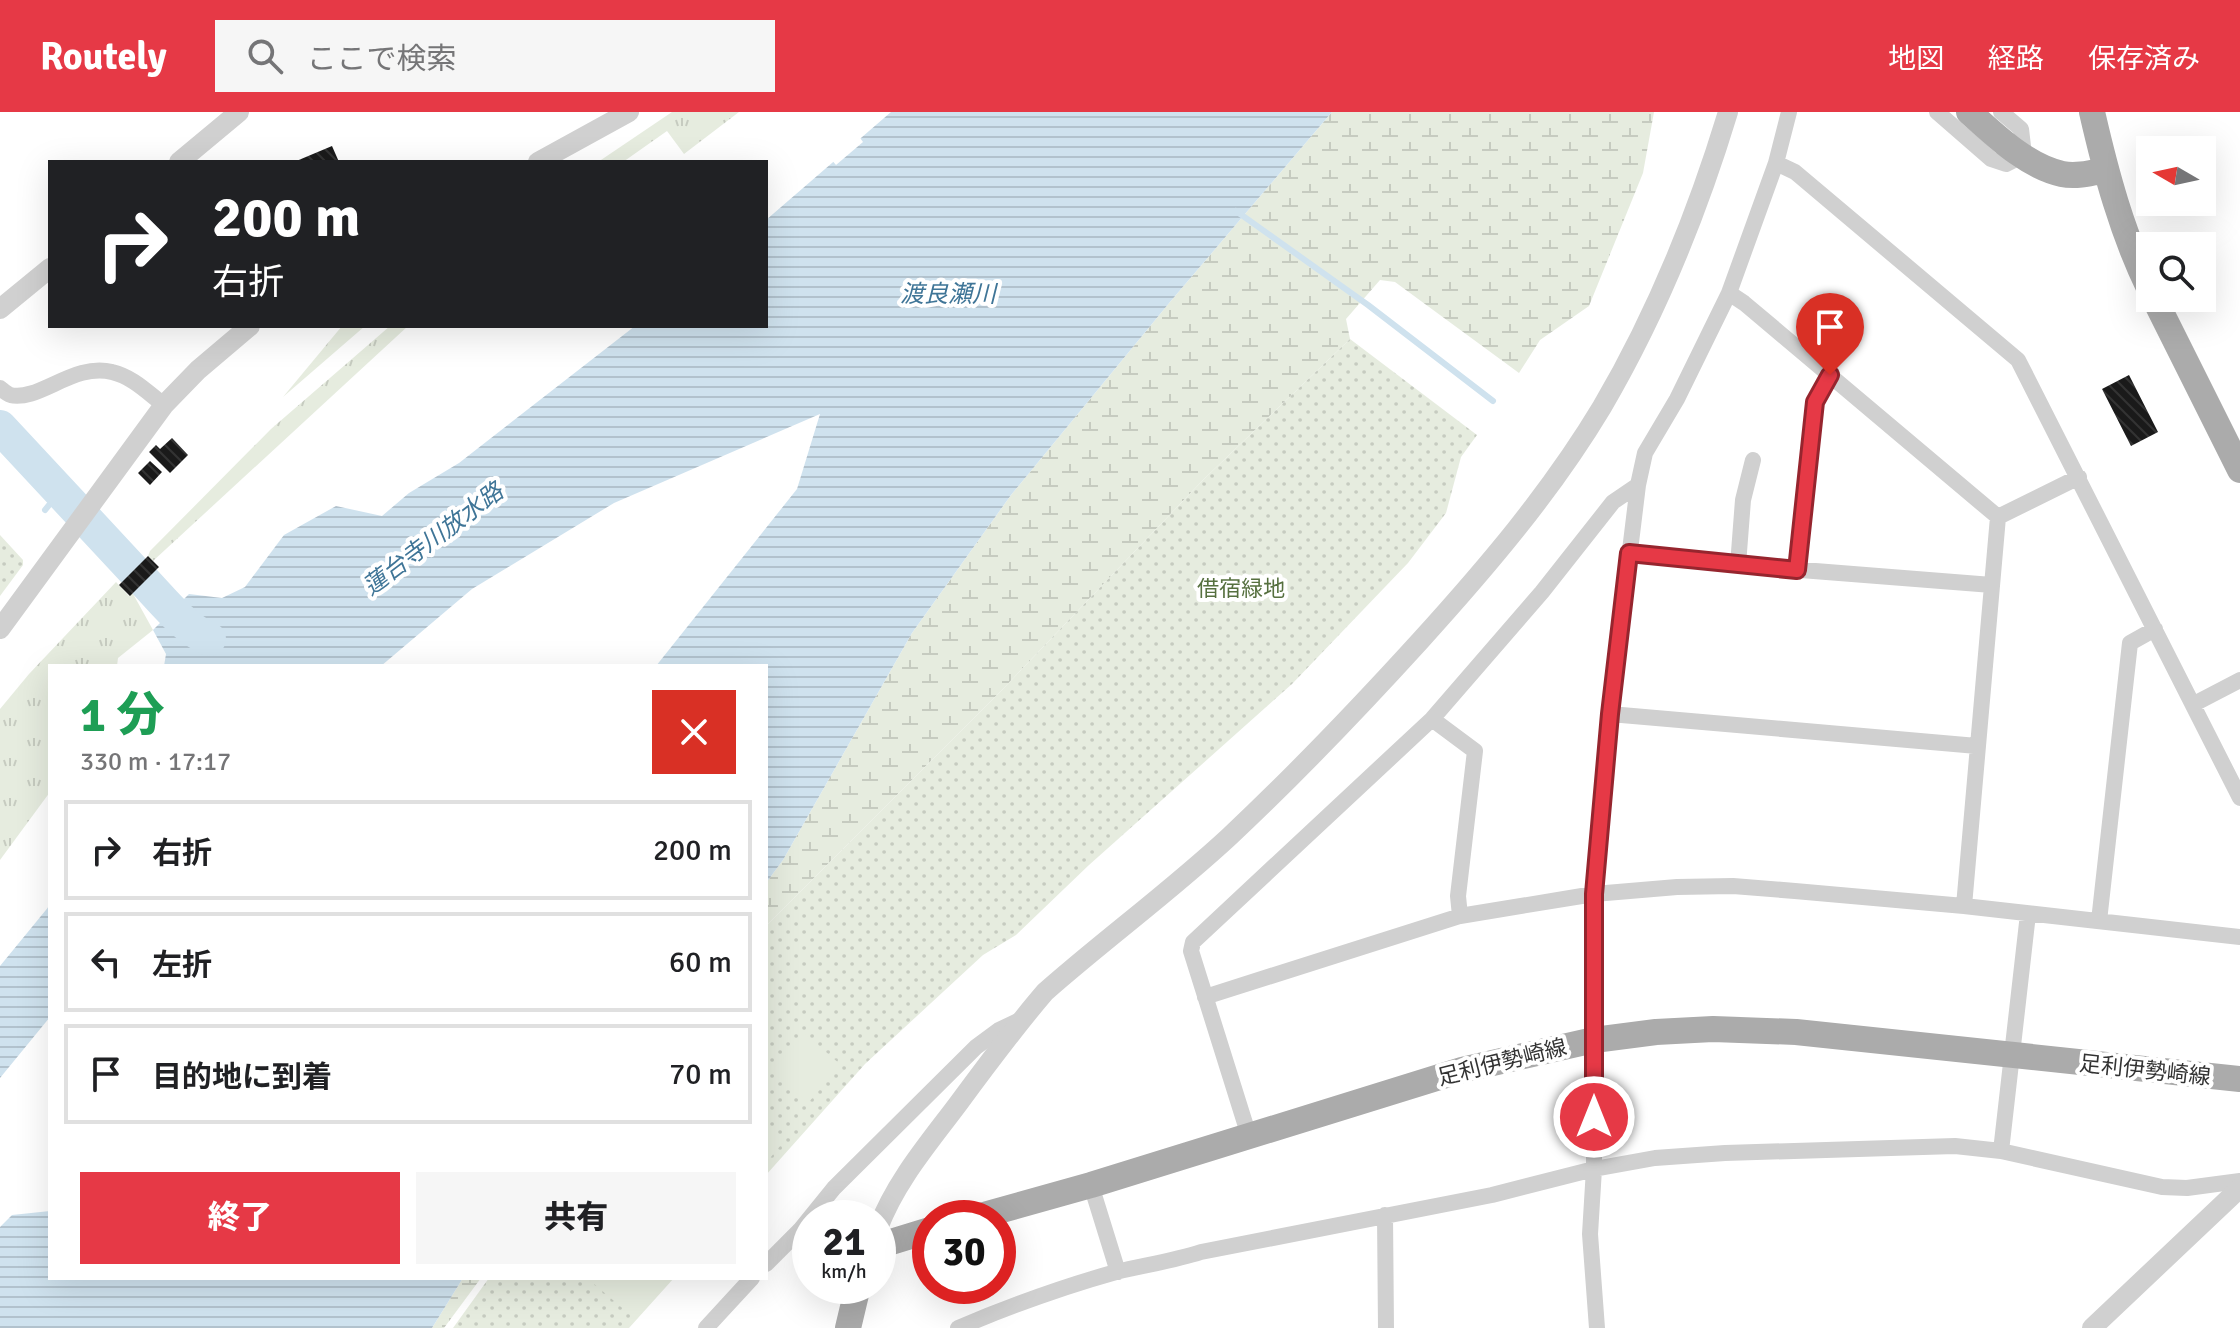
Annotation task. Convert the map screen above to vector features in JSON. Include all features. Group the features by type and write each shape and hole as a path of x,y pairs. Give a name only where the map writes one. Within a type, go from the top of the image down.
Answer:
{"main road":[{"path":"1969,112 2007,145 2035,163 2063,174 2079,175 2105,170"},
{"path":"2092,112 2105,170 2136,258"},
{"path":"2161,312 2240,470"},
{"name":"足利伊勢崎線","path":"1016,1206 1450,1073 1594,1040 1656,1032 1713,1029 1857,1038 2240,1079"},
{"path":"848,1328 854,1304"}],"street":[{"path":"181,160 239,112"},
{"path":"542,160 629,112"},
{"path":"890,1200 904,1176 1021,1019 1045,992 1228,838 1349,720 1463,593 1525,518 1594,419 1641,332 1679,250 1728,112"},
{"path":"1597,1328 1590,1234 1594,1169 1594,894 1610,714 1638,485 1645,453 1677,399 1729,293 1776,163 1789,112"},
{"path":"1937,112 1991,159 2006,164 2024,155 2021,129 2001,112"},
{"path":"1776,163 1795,172 2018,360 2240,798"},
{"path":"0,309 48,270"},
{"path":"1729,293 1998,517"},
{"path":"0,629 164,405 198,370 248,328"},
{"path":"0,388 10,395 29,393 82,371 109,370 131,379 164,405"},
{"path":"1797,570 1815,402 1830,375"},
{"path":"1738,565 1743,500 1753,460"},
{"path":"1998,517 2079,477"},
{"path":"1249,1136 1191,951 1193,942 1432,719 1481,666 1613,502 1638,485"},
{"path":"1964,906 1998,517"},
{"path":"1629,553 1992,585"},
{"path":"2099,921 2130,643 2155,629"},
{"path":"2194,704 2240,680"},
{"path":"1610,714 1977,746"},
{"path":"1432,719 1475,751 1458,896 1460,916"},
{"path":"1205,997 1460,916 1594,894 1677,887 1733,886 1964,906 2240,937"},
{"path":"2001,1151 2028,914"},
{"path":"768,1262 800,1230 834,1188 899,1127 976,1047 1021,1019"},
{"path":"961,1328 1009,1306 1118,1272 1655,1158 1955,1146 2001,1151 2162,1187 2187,1188 2240,1181"},
{"path":"1091,1185 1118,1272"},
{"path":"2092,1328 2240,1188"},
{"path":"1385,1215 1386,1328"},
{"path":"706,1328 750,1280"}],"green space":[{"path":"672,112 739,112 684,154 667,131 626,160 601,160"},
{"path":"1332,112 1654,112 1643,173 1589,306 1540,340 1519,373 1395,282 1380,280 1346,319 1350,339 1204,479 1001,691 768,924 768,880 783,860 912,633 1011,495"},
{"path":"340,328 363,328 283,397"},
{"path":"388,328 406,328 153,561 148,556 150,551 271,429"},
{"name":"借宿緑地","path":"1350,339 1477,435 1461,457 1446,513 1408,563 1292,684 1089,865 1016,935 983,955 865,1064 768,1173 768,924 1001,691 1204,479"},
{"path":"0,535 23,560 23,565 0,596"},
{"path":"116,582 129,596 132,592 153,630 118,658 117,664 48,664 48,795 0,860 0,709"},
{"path":"805,1034 841,1065 808,1103 772,1071"},
{"path":"768,1126 785,1140 768,1161"},
{"path":"462,1280 480,1280 444,1328 432,1328"},
{"path":"488,1280 672,1280 629,1328 453,1328"},
{"path":"589,1280 667,1280 634,1318"}],"water":[{"name":"渡良瀬川","path":"891,112 1332,112 1011,495 912,633 783,860 768,880 768,664 658,664 797,489 820,414 614,503 472,589 383,664 164,664 166,654 153,630 189,594 222,598 245,587 284,535 336,506 382,516 409,493 459,463 632,328 768,328 768,218"},
{"path":"48,907 48,1019 0,1078 0,966"},
{"path":"48,1211 48,1280 462,1280 432,1328 0,1328 0,1227 12,1215"}],"pier":[{"path":"858,135 863,142 836,165 831,159"}],"building":[{"path":"332,146 338,160 299,160"},
{"path":"2129,375 2158,432 2131,446 2102,389"},
{"path":"172,438 188,455 170,473 149,452 156,445 160,449"},
{"path":"150,461 162,472 150,485 138,473"},
{"path":"148,556 159,567 130,596 119,585"}],"waterway":[{"path":"1236,211 1368,305 1493,401"},
{"name":"蓮台寺川放水路","path":"0,427 134,571"},
{"path":"45,510 59,493"},
{"name":"蓮台寺川放水路","path":"144,581 182,621 209,639"}],"route":[{"path":"1594,1117 1594,894 1610,714 1629,553 1797,570 1815,402 1830,375"}]}
